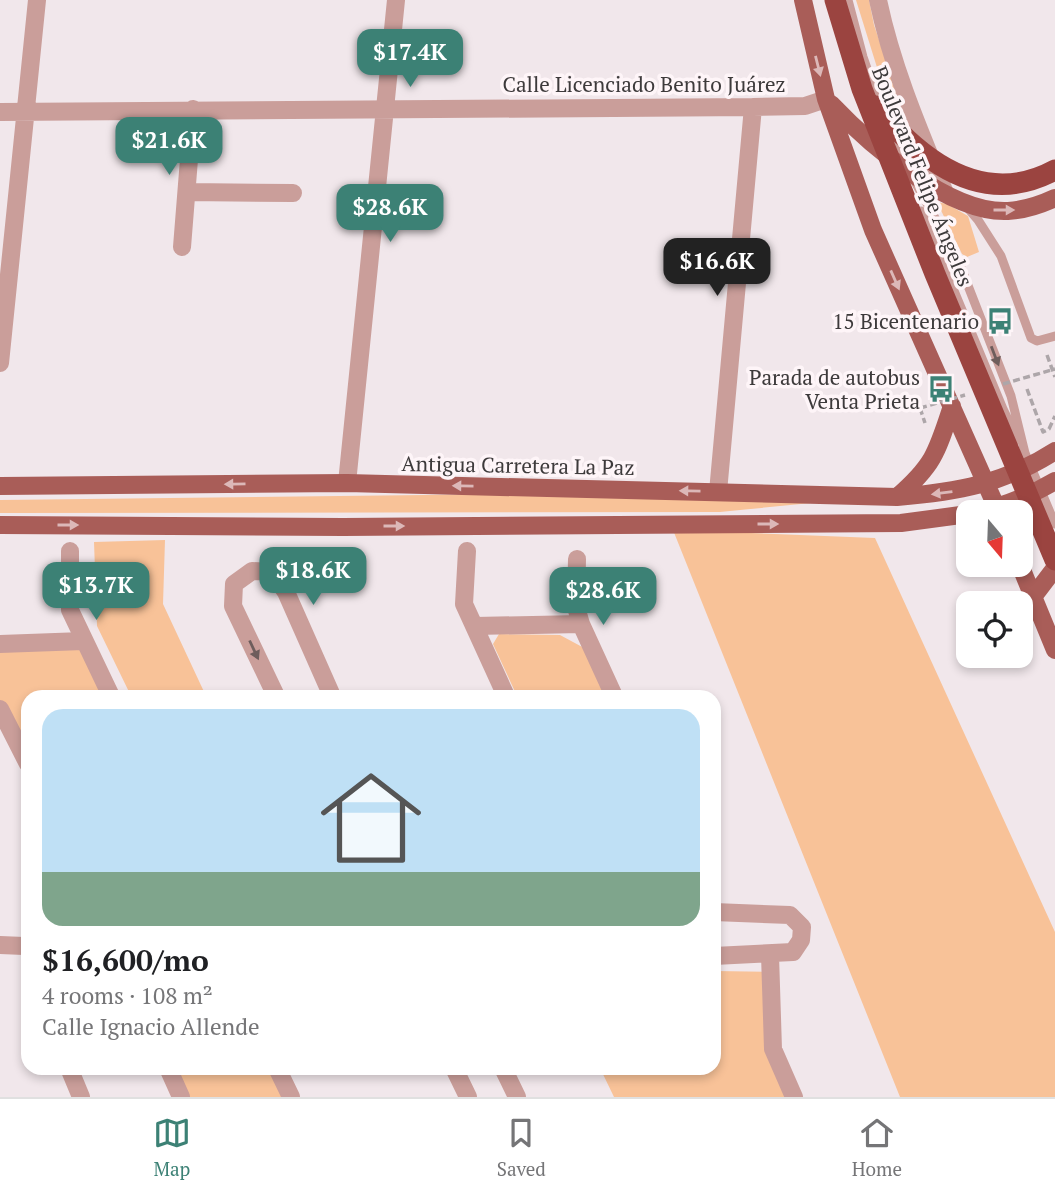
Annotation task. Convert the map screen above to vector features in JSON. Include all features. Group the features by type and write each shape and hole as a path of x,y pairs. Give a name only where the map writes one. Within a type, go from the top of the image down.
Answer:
{"highway":[{"name":"Boulevard Felipe Ángeles","path":"835,0 862,89 935,274 1055,561"},
{"path":"862,89 899,134 917,151 950,173 968,179 1008,184 1028,181 1055,170"}],"main road":[{"path":"803,0 826,99 873,230 994,500"},
{"path":"826,99 852,126 906,169 953,196 985,209 1007,211 1030,207 1055,198"},
{"path":"897,497 921,477 932,461 952,406"},
{"name":"Antigua Carretera La Paz","path":"0,486 346,483 897,497 948,493 986,483 1028,460 1055,451"},
{"path":"1018,500 1048,485"},
{"path":"0,525 357,527 887,523 956,515"},
{"path":"1055,568 1033,597 1055,650"}],"street":[{"path":"0,363 37,0"},
{"path":"346,483 396,0"},
{"path":"878,0 894,60 911,108 953,196"},
{"name":"Calle Licenciado Benito Juárez","path":"0,112 753,107 806,106 826,99"},
{"path":"718,492 753,107"},
{"path":"182,247 193,109"},
{"path":"187,192 293,193"},
{"path":"70,551 70,610 108,690"},
{"path":"467,551 464,604 503,690"},
{"path":"578,559 576,607 611,690"},
{"path":"273,690 233,606 234,584 252,570 272,572 286,592 329,690"},
{"path":"475,626 581,624"},
{"path":"0,644 83,641"},
{"path":"0,709 21,750"},
{"path":"721,912 790,915 802,927 801,940 793,952 721,956"},
{"path":"0,945 21,947"},
{"path":"770,955 772,1049 794,1097"},
{"path":"72,1075 80,1097"},
{"path":"171,1075 181,1097"},
{"path":"280,1075 291,1097"},
{"path":"457,1075 467,1097"},
{"path":"506,1075 517,1097"}],"lane":[{"path":"848,0 863,57 887,128 1003,410 1028,460 1048,485 1055,524"},
{"path":"953,196 978,220 1000,256 1031,338 1037,341 1055,336"}],"path":[{"path":"1040,354 1046,352 1055,377"},
{"path":"1027,389 1043,432 1049,429 1055,416"}],"shaded area":[{"path":"856,0 869,0 874,25 901,105 895,108 889,106"},
{"path":"937,202 947,204 968,216 979,252 967,257 962,254"},
{"path":"517,494 811,503 720,512 0,513 0,500"},
{"path":"673,530 875,538 1055,932 1055,1097 900,1097"},
{"path":"165,540 163,604 203,690 128,690 97,626 94,542"},
{"path":"499,634 560,635 586,649 605,690 514,690 493,644"},
{"path":"81,642 105,690 21,690 21,746 0,706 0,645"},
{"path":"721,971 777,972 781,1060 798,1097 614,1097 603,1075 721,1075"},
{"path":"173,1075 276,1075 287,1097 184,1097"}],"place":[{"name":"15 Bicentenario","path":"1000,321"},
{"name":"Parada de autobus Venta Prieta","path":"941,389"}]}
